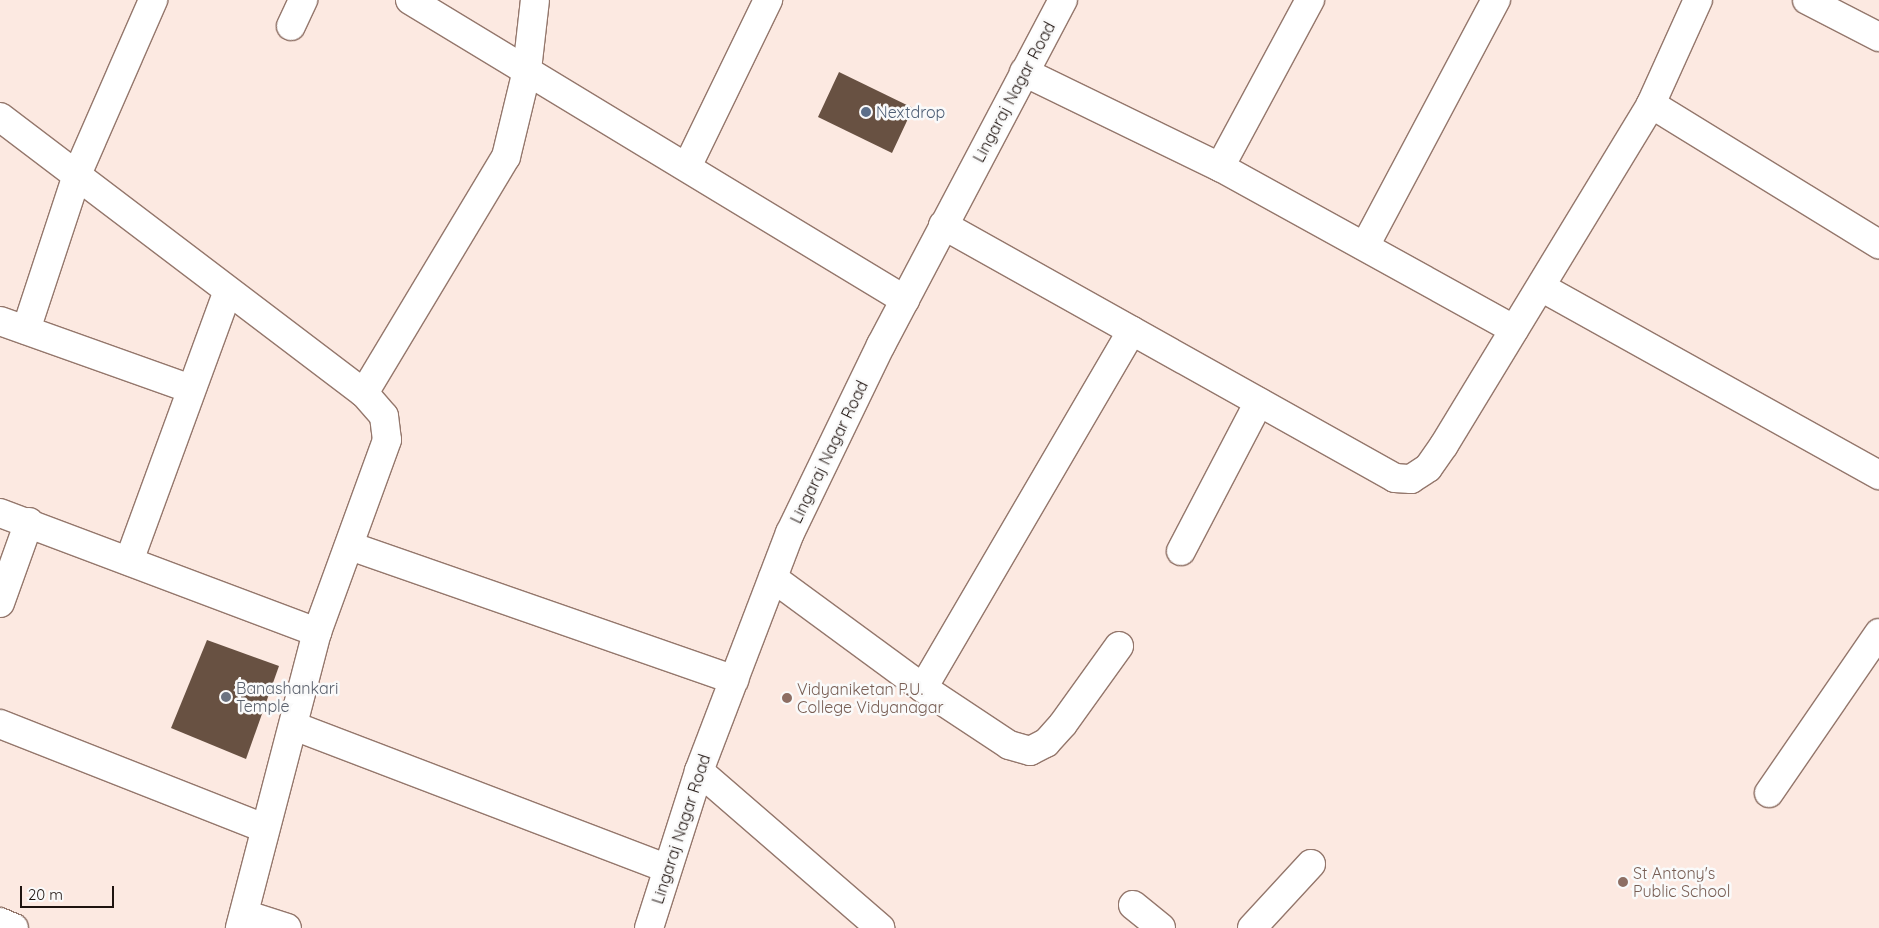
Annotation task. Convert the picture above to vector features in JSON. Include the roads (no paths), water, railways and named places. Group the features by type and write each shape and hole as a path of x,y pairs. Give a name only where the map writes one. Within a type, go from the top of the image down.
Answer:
{"street":[{"path":"26,330 78,172 153,0"},
{"path":"291,26 303,0"},
{"path":"410,0 905,300"},
{"path":"364,393 506,157 527,70 535,0"},
{"path":"687,167 768,0"},
{"name":"Lingaraj Nagar Road","path":"649,928 666,868 698,771 794,524 905,300 1062,0"},
{"path":"1220,167 1310,0"},
{"path":"1365,246 1496,0"},
{"path":"944,225 1396,478 1411,478 1428,468 1444,446 1651,104 1698,0"},
{"path":"1808,0 1879,37"},
{"path":"1024,72 1220,167 1514,330"},
{"path":"1651,104 1879,244"},
{"path":"0,117 78,172 227,292 364,393 384,416 387,440 350,546 316,632 294,726 264,828 242,921 287,928"},
{"path":"1541,287 1879,474"},
{"path":"129,561 227,292"},
{"path":"0,321 191,389"},
{"path":"923,688 1132,331"},
{"path":"1181,551 1260,402"},
{"path":"0,512 316,632"},
{"path":"0,603 29,522"},
{"path":"350,546 734,680"},
{"path":"773,578 923,688 1009,745 1030,751 1046,743 1063,724 1119,646"},
{"path":"1769,793 1879,633"},
{"path":"0,724 264,828"},
{"path":"294,726 666,868"},
{"path":"698,771 880,928"},
{"path":"1252,928 1311,864"},
{"path":"1133,905 1161,928"},
{"path":"0,922 14,928"}],"place":[{"name":"Nextdrop","path":"866,112"},
{"name":"Banashankari Temple","path":"226,697"},
{"name":"Vidyaniketan P.U. College Vidyanagar","path":"787,698"},
{"name":"St Antony's Public School","path":"1623,882"}]}
